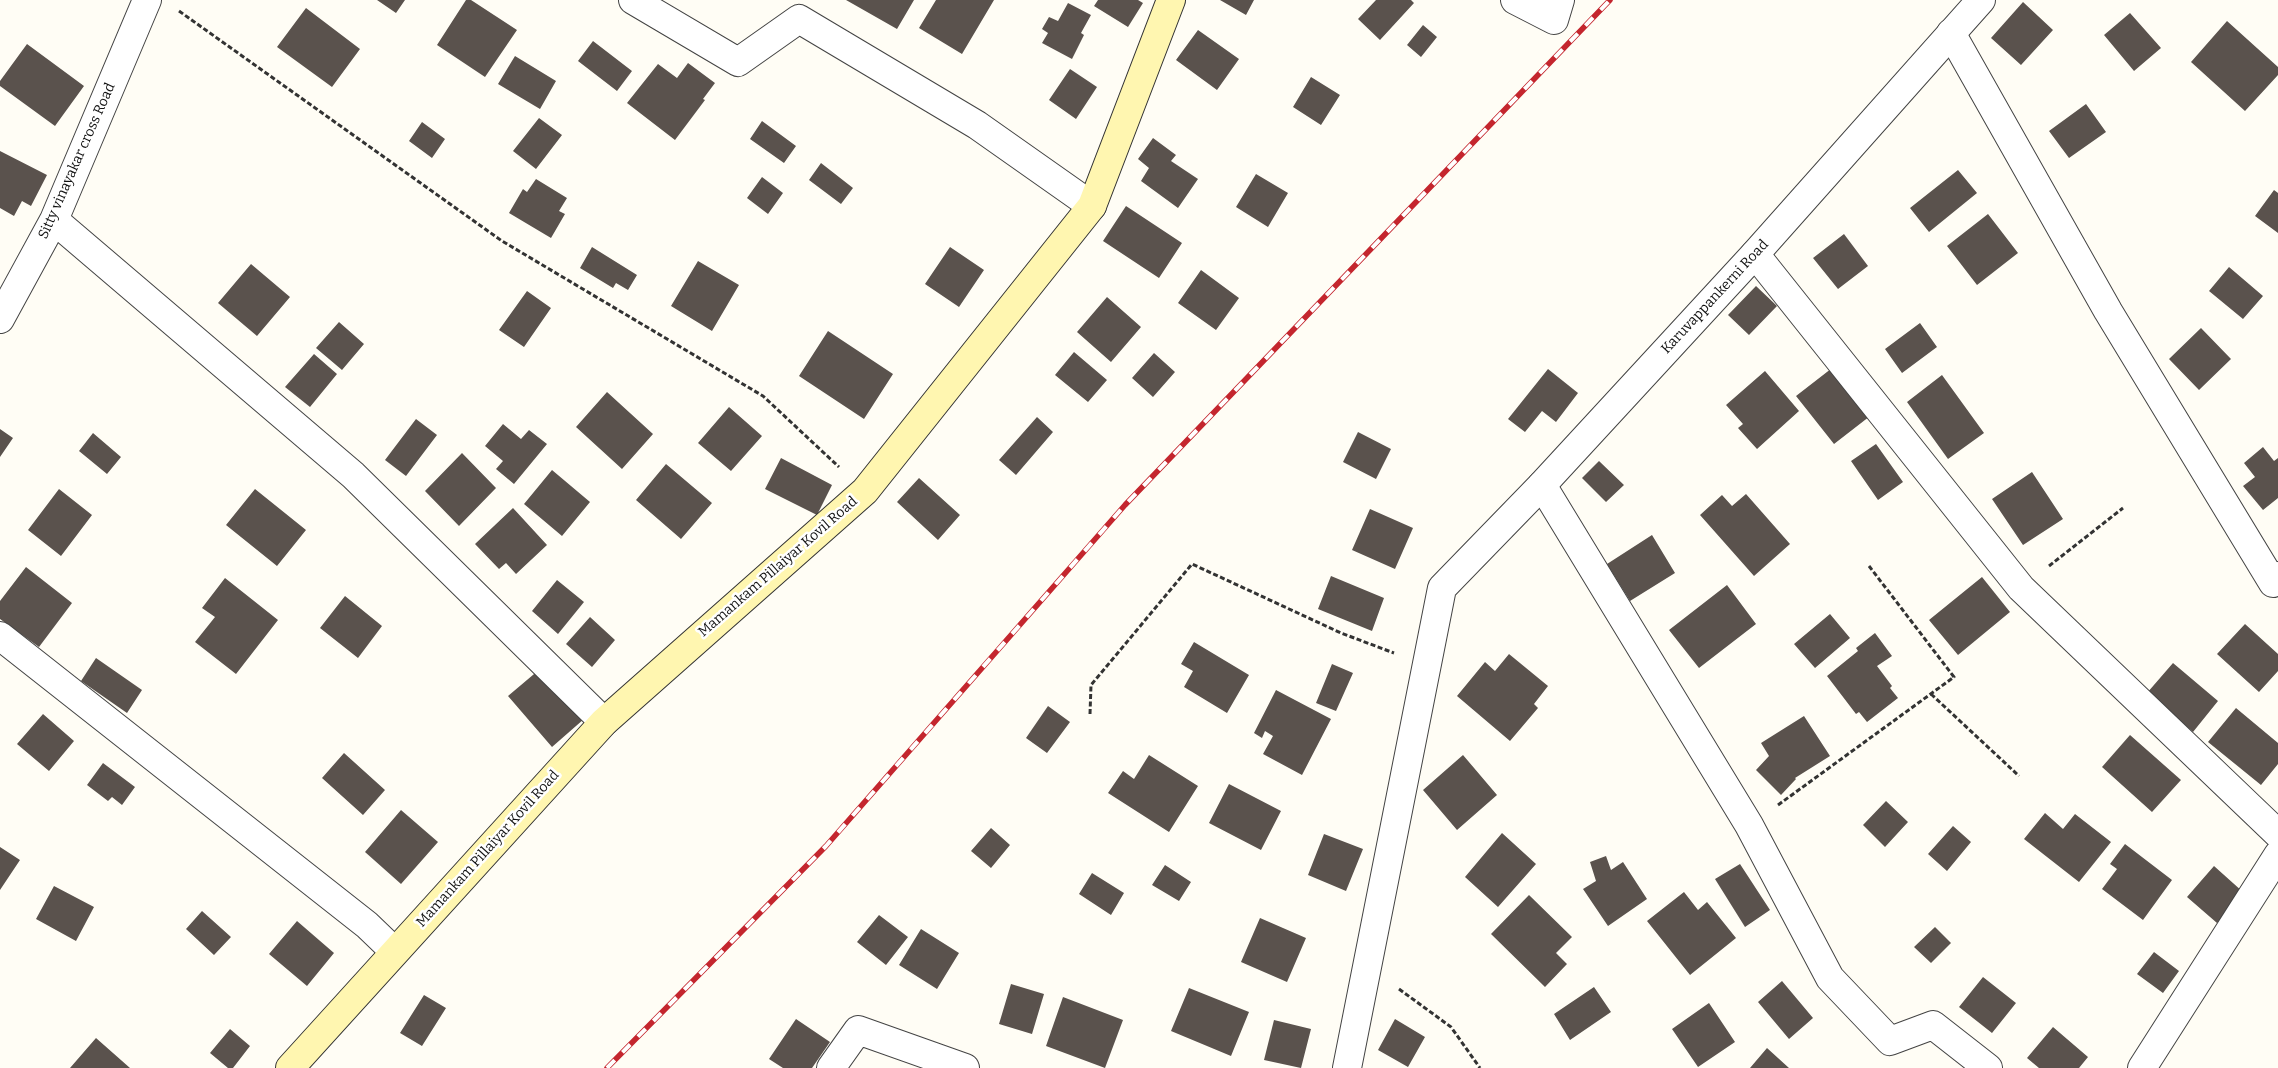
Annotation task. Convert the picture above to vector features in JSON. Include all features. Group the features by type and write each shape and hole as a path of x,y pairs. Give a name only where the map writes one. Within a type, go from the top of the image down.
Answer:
{"main road":[{"name":"Mamankam Pillaiyar Kovil Road","path":"290,1068 394,951 604,722 865,491 1092,206 1171,0"}],"street":[{"path":"633,0 738,62 804,9 977,125 1092,206"},
{"path":"1515,0 1554,20 1560,0"},
{"name":"Karuvappankerni Road","path":"1427,666 1442,588 1542,484 1755,254 1981,0"},
{"name":"Sitty vinayakar cross Road","path":"0,319 54,220 159,3"},
{"path":"1951,33 2113,320 2273,583 2278,576"},
{"path":"54,220 353,475 604,722"},
{"path":"1755,254 2021,588 2278,834"},
{"path":"1542,484 1749,825 1830,978 1890,1041 1933,1025 1988,1068"},
{"path":"0,636 367,925 394,951"},
{"path":"1347,1068 1427,666"},
{"path":"2142,1068 2278,855"},
{"path":"831,1068 858,1030 965,1068"}],"path":[{"path":"159,3 502,241 763,396 865,491"},
{"path":"2021,588 2123,508"},
{"path":"1090,714 1091,685 1192,564 1341,633 1427,666"},
{"path":"1749,825 1954,677 1869,566"},
{"path":"1931,694 2019,776"},
{"path":"1366,965 1451,1027 1480,1068"}],"building":[{"path":"377,0 405,0 396,13"},
{"path":"466,0 471,0 517,30 485,77 437,45"},
{"path":"846,0 914,0 897,29"},
{"path":"936,0 994,0 962,54 919,28"},
{"path":"1098,0 1138,0 1143,3 1128,27 1094,6"},
{"path":"1220,0 1254,0 1246,15"},
{"path":"1376,0 1411,0 1414,3 1380,40 1358,19"},
{"path":"2023,2 2053,30 2021,65 1991,38"},
{"path":"1068,3 1091,15 1081,33 1084,35 1072,59 1042,43 1048,33 1042,29 1049,17 1058,21"},
{"path":"306,8 360,49 332,87 277,47"},
{"path":"2130,13 2161,48 2134,71 2104,35"},
{"path":"2227,21 2278,67 2278,75 2245,111 2191,62"},
{"path":"1423,25 1437,37 1421,57 1407,45"},
{"path":"1198,30 1239,59 1217,90 1176,60"},
{"path":"593,41 632,71 617,91 578,61"},
{"path":"27,44 84,86 55,126 0,86 0,81"},
{"path":"515,56 556,81 540,109 498,84"},
{"path":"688,63 715,83 703,99 705,100 675,140 627,103 658,64 677,78"},
{"path":"1070,69 1097,87 1076,119 1049,100"},
{"path":"1311,77 1340,95 1321,125 1293,107"},
{"path":"2086,104 2106,132 2069,158 2049,131"},
{"path":"539,118 562,135 536,169 513,151"},
{"path":"762,121 796,146 784,163 750,139"},
{"path":"422,122 445,139 432,158 409,141"},
{"path":"1153,138 1176,155 1171,161 1198,179 1178,208 1141,181 1149,168 1138,159"},
{"path":"0,151 47,175 31,206 22,201 14,216 0,208"},
{"path":"821,163 853,188 841,204 809,180"},
{"path":"1958,170 1977,193 1929,232 1910,208"},
{"path":"1256,174 1288,193 1268,227 1236,207"},
{"path":"762,177 783,193 768,214 747,198"},
{"path":"536,179 567,198 559,211 565,214 551,238 509,213 523,189 527,192"},
{"path":"2274,190 2278,193 2278,233 2255,216"},
{"path":"1126,206 1182,243 1159,278 1103,241"},
{"path":"1988,214 2018,253 1977,285 1947,246"},
{"path":"1844,234 1868,266 1838,289 1813,258"},
{"path":"592,247 637,275 628,290 616,283 613,288 580,268"},
{"path":"950,247 984,270 959,307 925,284"},
{"path":"698,261 739,285 712,331 671,306"},
{"path":"251,264 290,297 257,336 218,303"},
{"path":"2229,267 2263,296 2243,319 2209,291"},
{"path":"1201,270 1239,298 1216,330 1178,303"},
{"path":"1756,286 1777,306 1749,335 1728,315"},
{"path":"527,291 551,308 524,347 499,330"},
{"path":"1107,297 1141,327 1111,362 1077,332"},
{"path":"339,322 364,344 342,370 316,348"},
{"path":"1920,323 1937,347 1902,373 1885,349"},
{"path":"2201,328 2231,359 2199,390 2169,359"},
{"path":"828,331 893,374 864,419 799,376"},
{"path":"1074,352 1107,380 1088,402 1055,375"},
{"path":"1154,353 1175,372 1153,397 1132,378"},
{"path":"314,354 337,374 310,407 285,387"},
{"path":"1836,365 1874,413 1834,444 1796,396"},
{"path":"1548,369 1578,393 1556,422 1542,411 1525,432 1508,419"},
{"path":"1765,371 1799,411 1757,449 1738,428 1743,424 1726,405"},
{"path":"1942,375 1984,433 1948,459 1907,402"},
{"path":"607,392 653,434 622,469 576,427"},
{"path":"729,407 762,436 731,471 698,443"},
{"path":"1037,417 1053,432 1016,475 999,460"},
{"path":"416,419 437,435 406,476 385,460"},
{"path":"503,424 521,439 529,430 547,444 514,484 496,469 503,461 485,446"},
{"path":"0,429 13,438 0,457"},
{"path":"1358,432 1391,449 1376,479 1343,462"},
{"path":"93,433 121,457 107,474 79,451"},
{"path":"1876,444 1903,482 1878,500 1851,461"},
{"path":"2263,447 2274,461 2278,458 2278,498 2263,510 2243,486 2255,477 2244,463"},
{"path":"462,453 496,488 459,526 425,491"},
{"path":"781,458 832,485 817,515 765,489"},
{"path":"1599,461 1624,485 1606,502 1582,478"},
{"path":"666,464 712,503 681,539 636,500"},
{"path":"552,470 590,502 562,536 524,504"},
{"path":"2032,472 2063,519 2023,545 1992,499"},
{"path":"919,478 960,515 938,540 897,502"},
{"path":"59,489 92,515 61,556 28,530"},
{"path":"255,489 306,530 277,566 226,525"},
{"path":"1746,494 1790,544 1754,576 1700,515 1722,495 1732,506"},
{"path":"513,508 547,545 516,574 506,563 499,569 475,544"},
{"path":"1370,509 1413,528 1395,569 1352,550"},
{"path":"1652,535 1675,573 1630,601 1607,564"},
{"path":"26,567 72,603 39,647 0,619 0,601"},
{"path":"1331,576 1384,598 1372,631 1318,609"},
{"path":"1982,577 2010,612 1958,655 1929,620"},
{"path":"225,578 278,620 236,674 195,642 215,617 202,608"},
{"path":"557,580 584,602 558,634 532,611"},
{"path":"1727,585 1756,624 1699,668 1669,630"},
{"path":"345,596 382,626 358,658 320,628"},
{"path":"1830,614 1850,638 1815,668 1794,644"},
{"path":"590,617 615,640 592,667 566,644"},
{"path":"2245,624 2278,654 2278,671 2259,692 2217,654"},
{"path":"1875,633 1892,656 1877,666 1892,686 1890,688 1898,698 1867,722 1859,712 1856,714 1827,676 1858,651 1856,648"},
{"path":"1194,642 1249,675 1227,713 1184,687 1193,671 1181,664"},
{"path":"1509,654 1548,686 1534,704 1538,708 1510,741 1457,696 1485,662 1495,671"},
{"path":"96,658 142,690 127,713 81,681"},
{"path":"2173,663 2218,701 2193,732 2147,693"},
{"path":"1332,664 1353,673 1336,711 1316,703"},
{"path":"540,669 584,719 552,747 508,696"},
{"path":"1276,690 1331,719 1302,775 1263,754 1273,736 1265,731 1262,738 1254,733"},
{"path":"1048,706 1070,722 1047,753 1026,738"},
{"path":"2236,708 2278,743 2278,764 2261,785 2208,742"},
{"path":"43,714 74,741 49,771 17,744"},
{"path":"1804,716 1830,756 1795,778 1781,795 1756,770 1769,756 1761,743"},
{"path":"2130,735 2181,780 2152,812 2102,767"},
{"path":"344,753 385,790 363,815 322,778"},
{"path":"1149,755 1198,786 1169,832 1108,793 1123,771 1134,779"},
{"path":"1463,755 1497,795 1457,830 1423,790"},
{"path":"103,763 135,787 122,805 112,797 108,801 87,785"},
{"path":"1229,784 1281,811 1261,850 1209,823"},
{"path":"1886,801 1908,822 1885,847 1863,825"},
{"path":"401,810 438,842 401,884 365,852"},
{"path":"2045,813 2063,829 2075,814 2111,842 2079,882 2024,839"},
{"path":"1953,826 1971,842 1947,871 1928,854"},
{"path":"991,828 1010,845 991,868 971,851"},
{"path":"1502,833 1536,864 1498,907 1465,877"},
{"path":"1324,834 1363,849 1346,891 1308,875"},
{"path":"2125,844 2172,880 2143,920 2102,889 2117,869 2110,864"},
{"path":"0,847 20,860 0,890"},
{"path":"1606,856 1611,870 1623,862 1647,899 1608,926 1583,889 1596,881 1590,862"},
{"path":"1740,864 1770,910 1745,927 1715,879"},
{"path":"1165,865 1191,882 1179,901 1152,885"},
{"path":"2214,866 2243,892 2217,923 2187,897"},
{"path":"1092,873 1124,893 1111,915 1079,894"},
{"path":"54,886 94,907 76,941 36,919"},
{"path":"1684,892 1698,910 1707,902 1736,938 1690,975 1647,921"},
{"path":"1529,895 1572,937 1556,953 1567,964 1545,987 1491,934"},
{"path":"202,911 231,937 214,955 186,929"},
{"path":"879,915 908,937 886,965 857,942"},
{"path":"1260,918 1306,938 1287,982 1241,962"},
{"path":"297,921 334,953 307,986 269,954"},
{"path":"1935,927 1951,943 1931,963 1914,947"},
{"path":"921,929 959,953 937,989 899,965"},
{"path":"2154,952 2179,971 2163,993 2137,974"},
{"path":"1983,977 2016,1003 1992,1033 1959,1007"},
{"path":"1782,981 1813,1018 1789,1039 1758,1002"},
{"path":"1011,984 1044,994 1032,1034 999,1024"},
{"path":"1594,987 1611,1012 1570,1040 1554,1014"},
{"path":"1189,988 1249,1012 1231,1056 1171,1031"},
{"path":"424,995 446,1008 422,1046 400,1033"},
{"path":"1063,997 1123,1020 1105,1068 1046,1046"},
{"path":"1709,1003 1735,1042 1698,1067 1672,1029"},
{"path":"796,1019 830,1042 812,1068 783,1068 769,1059"},
{"path":"1395,1019 1425,1037 1408,1067 1378,1050"},
{"path":"1274,1020 1311,1029 1301,1068 1264,1060"},
{"path":"2053,1027 2088,1057 2079,1068 2039,1068 2027,1058"},
{"path":"230,1029 250,1046 233,1068 228,1068 210,1053"},
{"path":"96,1038 130,1068 70,1068"},
{"path":"1767,1048 1789,1068 1750,1068"}],"railway":[{"path":"607,1068 826,846 1125,505 1610,0"}]}
